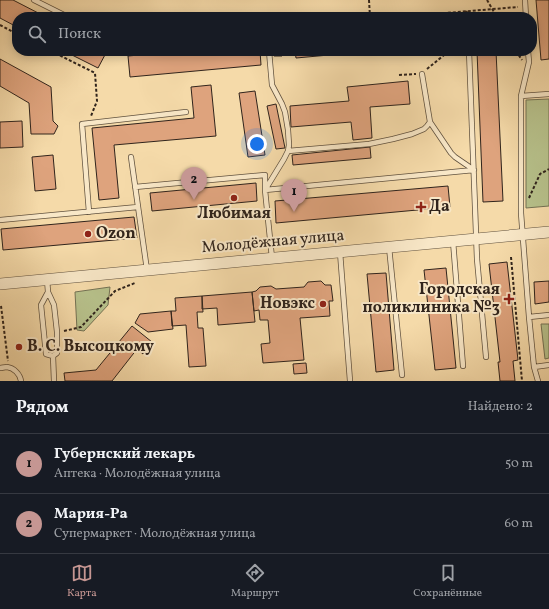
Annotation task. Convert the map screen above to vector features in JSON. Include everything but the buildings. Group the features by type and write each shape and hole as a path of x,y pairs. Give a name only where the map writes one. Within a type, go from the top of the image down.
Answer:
{"street":[{"name":"Молодёжная улица","path":"0,284 549,232"}],"lane":[{"path":"34,0 58,12"},
{"path":"525,0 526,12"},
{"path":"265,190 288,151 289,145 285,112 272,85 269,56"},
{"path":"469,56 477,259 486,357"},
{"path":"528,56 529,62 521,96 521,214 534,366 538,381"},
{"path":"422,74 430,122 451,153 474,170"},
{"path":"521,96 549,94"},
{"path":"89,212 82,124 186,112"},
{"path":"288,151 381,142 412,134 424,129 430,122"},
{"path":"131,157 147,270"},
{"path":"265,190 474,170"},
{"path":"136,187 265,175 265,190 272,258"},
{"path":"0,220 138,207"},
{"path":"453,241 463,366"},
{"path":"389,247 402,375"},
{"path":"340,252 350,381"},
{"path":"47,279 48,292 54,305 57,332 57,353 53,356 54,381"},
{"path":"48,292 41,305 46,354 53,356"},
{"path":"529,316 549,315"},
{"path":"534,366 549,365"},
{"path":"0,368 8,367 16,371 21,378 21,381"}],"path":[{"path":"369,0 370,12"},
{"path":"487,0 494,12"},
{"path":"456,12 516,7"},
{"path":"0,25 12,31"},
{"path":"61,56 95,74 97,101 89,123"},
{"path":"519,56 522,60"},
{"path":"521,214 540,174 549,169"},
{"path":"511,257 522,381"},
{"path":"57,332 81,327 115,292 135,283"},
{"path":"1,306 8,367"}],"green space":[{"path":"549,99 549,206 526,208 526,100"},
{"path":"110,287 108,305 84,331 77,330 75,292"},
{"path":"541,324 549,324 549,358 545,359"}],"place":[{"name":"Любимая","path":"234,198"},
{"name":"Мария-Ра","path":"194,200"},
{"name":"Да","path":"421,207"},
{"name":"Губернский лекарь","path":"294,212"},
{"name":"Ozon","path":"88,234"},
{"name":"Городская поликлиника №3","path":"509,299"},
{"name":"Новэкс","path":"323,304"},
{"name":"В. С. Высоцкому","path":"19,347"}]}
